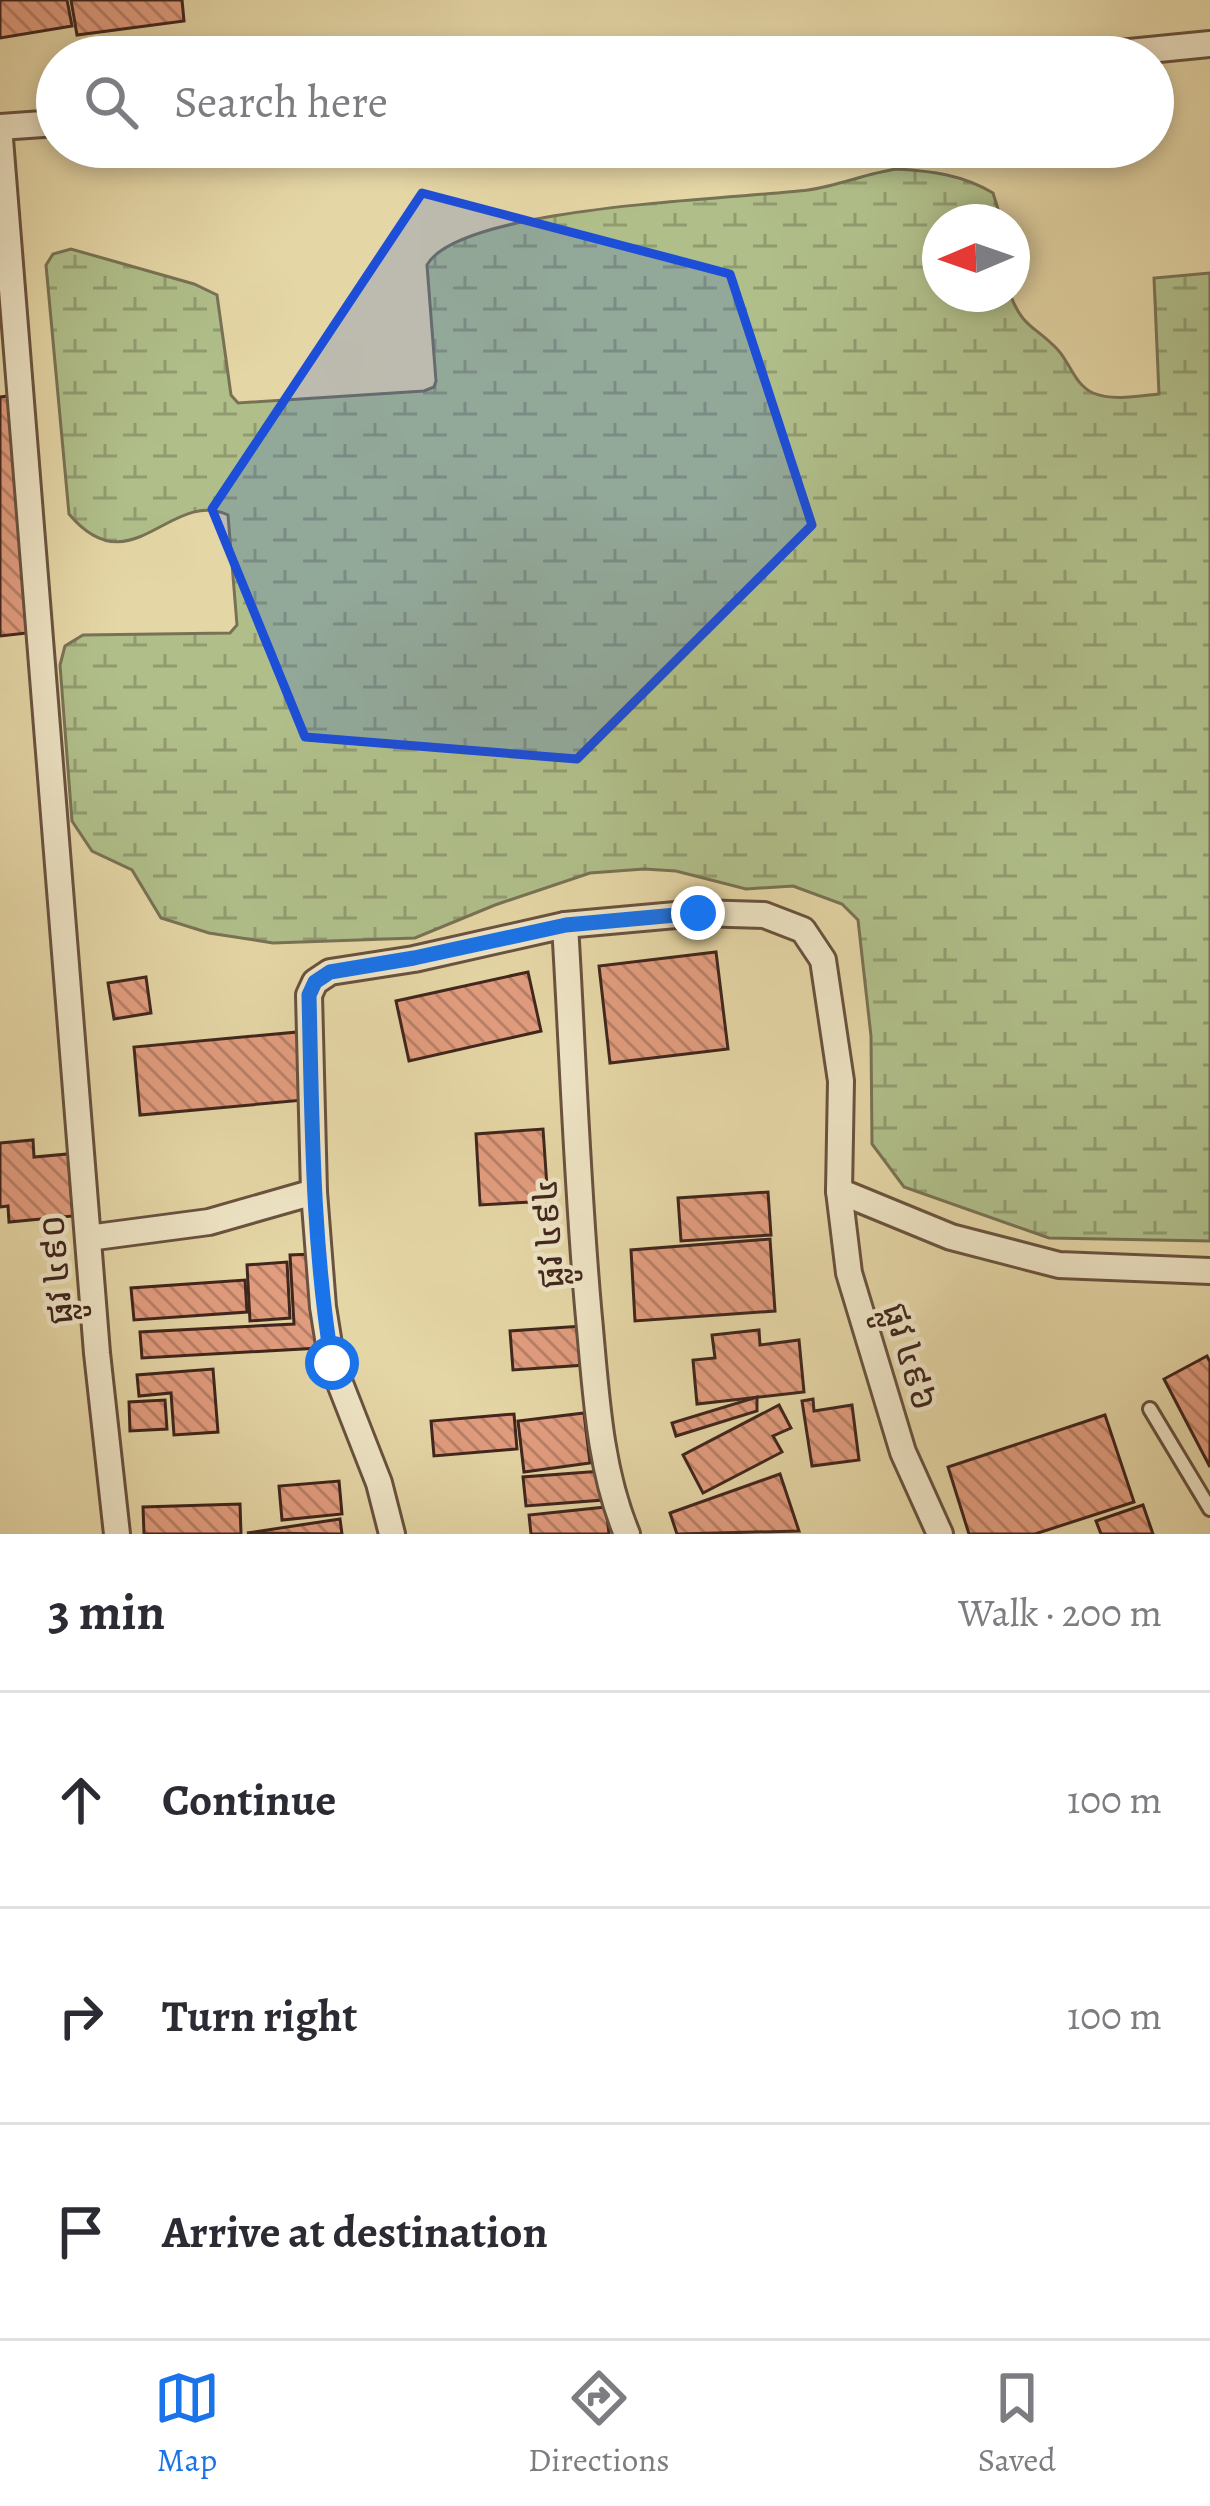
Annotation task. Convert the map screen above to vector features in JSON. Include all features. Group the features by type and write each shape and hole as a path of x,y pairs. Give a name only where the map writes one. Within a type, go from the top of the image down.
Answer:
{"street":[{"path":"1174,48 1210,44"},
{"path":"0,127 36,124"},
{"name":"ផ្លូវ ៤៩០","path":"0,139 88,1238 117,1534"},
{"name":"ផ្លូវ ៤៩៦","path":"314,1192 309,995 315,982 330,972 566,925 698,913 764,915 803,930 823,960 841,1081 838,1191 848,1273 903,1452 940,1534"},
{"name":"ផ្លូវ ៤៩៤","path":"566,925 598,1422 616,1507 627,1534"},
{"path":"838,1191 950,1237 1059,1264 1210,1270"},
{"path":"88,1238 209,1222 314,1192 332,1363 379,1483 392,1534"}],"lane":[{"path":"1150,1408 1210,1509"}],"highlighted area":[{"path":"422,193 730,274 812,525 577,759 305,737 212,509"}],"green space":[{"path":"897,169 947,175 993,193 996,204 922,204 922,312 1019,312 1058,350 1077,379 1100,395 1159,394 1154,278 1210,273 1210,1241 1049,1238 904,1187 872,1144 871,1036 858,920 842,904 793,886 746,889 676,871 644,869 590,873 415,938 273,943 209,933 161,918 132,870 92,851 72,821 60,665 65,646 83,635 230,633 237,625 228,515 207,510 187,514 131,540 112,542 91,534 69,514 46,265 53,254 71,249 217,295 231,395 238,403 424,391 436,381 427,265 450,245 544,218 808,190"}],"building":[{"path":"0,0 67,0 72,26 0,38"},
{"path":"71,0 182,0 184,21 77,35"},
{"path":"8,396 36,632 0,636 0,397"},
{"path":"716,952 728,1049 610,1063 599,966"},
{"path":"528,972 541,1031 409,1061 396,1001"},
{"path":"146,977 151,1013 114,1019 108,983"},
{"path":"298,1032 304,1100 140,1115 134,1047"},
{"path":"543,1129 548,1201 480,1205 476,1134"},
{"path":"33,1140 34,1157 68,1154 73,1216 9,1222 8,1206 0,1207 0,1143"},
{"path":"768,1192 771,1235 681,1241 678,1198"},
{"path":"770,1239 775,1311 635,1321 631,1250"},
{"path":"313,1254 319,1348 142,1358 140,1332 294,1324 290,1255"},
{"path":"287,1262 290,1318 250,1321 247,1265"},
{"path":"245,1280 247,1312 134,1320 131,1288"},
{"path":"582,1326 585,1365 513,1370 510,1331"},
{"path":"759,1330 760,1345 799,1340 804,1392 697,1404 693,1360 715,1358 712,1335"},
{"path":"1207,1356 1210,1362 1210,1467 1164,1379"},
{"path":"213,1369 218,1432 174,1435 171,1393 139,1396 137,1375"},
{"path":"757,1397 757,1411 676,1436 672,1423"},
{"path":"813,1399 814,1411 852,1405 859,1460 812,1466 802,1401"},
{"path":"165,1400 167,1429 130,1431 129,1402"},
{"path":"779,1405 791,1428 773,1436 782,1452 703,1493 683,1455"},
{"path":"584,1413 590,1463 524,1472 518,1421"},
{"path":"514,1414 517,1449 434,1456 431,1421"},
{"path":"1105,1415 1134,1502 1035,1534 969,1534 948,1467"},
{"path":"601,1471 603,1500 526,1506 523,1477"},
{"path":"780,1474 799,1531 677,1534 670,1513"},
{"path":"339,1481 342,1514 282,1520 279,1486"},
{"path":"240,1504 241,1534 144,1534 143,1507"},
{"path":"1143,1505 1153,1534 1101,1534 1096,1521"},
{"path":"606,1507 609,1534 531,1534 529,1515"},
{"path":"340,1519 342,1534 247,1533"}],"route":[{"path":"332,1363 314,1192 309,995 315,982 330,972 566,925 698,913"}]}
